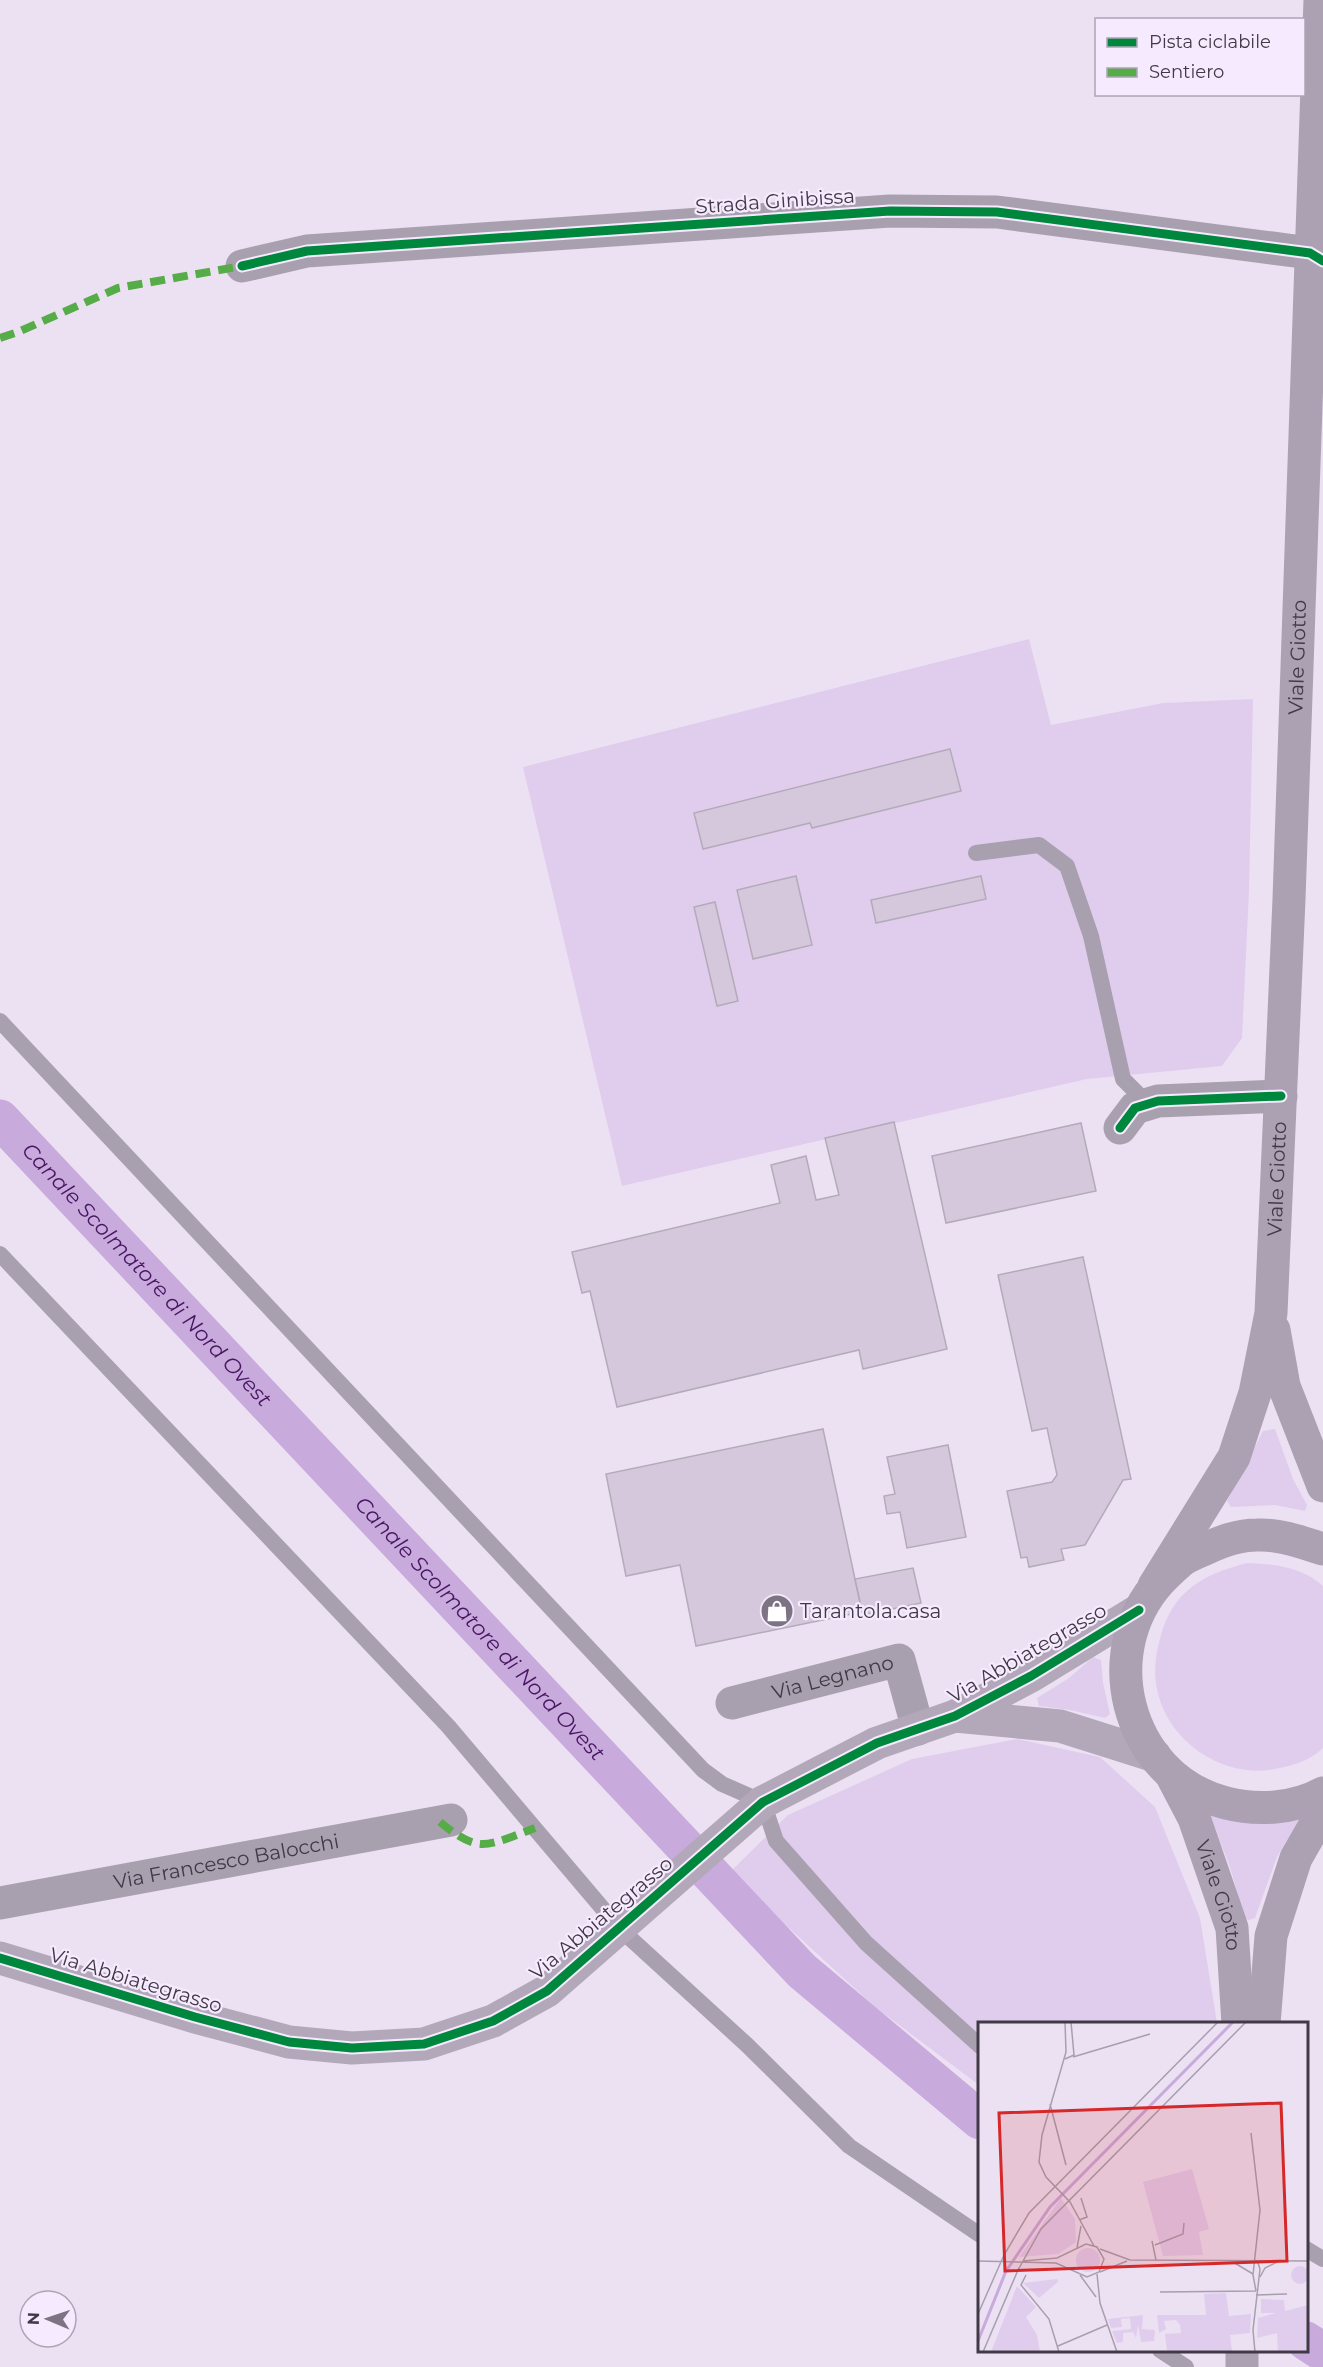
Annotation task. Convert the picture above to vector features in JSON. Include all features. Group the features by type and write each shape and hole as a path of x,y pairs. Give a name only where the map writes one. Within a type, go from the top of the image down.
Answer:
{"main road":[{"name":"Viale Giotto","path":"1238,2022 1232,1928 1194,1818 1137,1726 1129,1703 1125,1679 1128,1641 1147,1598 1234,1457 1255,1393 1271,1313 1281,1096 1302,484 1319,254 1320,0"},
{"name":"Viale Giotto","path":"1271,1313 1284,1386 1323,1486"},
{"name":"Viale Giotto","path":"1147,1598 1183,1559 1226,1539 1257,1534 1289,1537 1323,1549"},
{"name":"Viale Giotto","path":"1163,1765 1192,1789 1214,1800 1237,1806 1261,1809 1296,1804 1323,1793"},
{"name":"Viale Giotto","path":"1264,2022 1271,1936 1296,1858 1323,1811"}],"street":[{"name":"Strada Ginibissa","path":"242,266 307,251 890,211 997,212 1319,254"},
{"path":"1302,484 1323,425"},
{"path":"1120,1128 1135,1108 1158,1101 1281,1096"},
{"name":"Via Abbiategrasso","path":"0,1958 195,2017 289,2042 352,2048 424,2044 493,2021 547,1991 763,1802 878,1743 955,1716 1031,1676 1147,1598"},
{"name":"Via Legnano","path":"732,1703 899,1660 918,1729"},
{"name":"Via Abbiategrasso","path":"955,1716 1060,1726 1163,1765"},
{"name":"Via Francesco Balocchi","path":"0,1904 451,1820"}],"lane":[{"path":"976,853 1039,845 1067,866 1091,936 1124,1079 1148,1104"},
{"path":"0,1021 703,1770 722,1784 763,1802 776,1841 859,1935 978,2044"},
{"path":"0,1254 448,1726 620,1929 721,2021 849,2146 978,2234"},
{"path":"1308,2250 1323,2259"},
{"path":"1163,2352 1186,2367"}],"shaded area":[{"path":"1029,639 1051,725 1163,703 1253,699 1249,891 1242,1038 1222,1066 1087,1079 622,1186 523,767"},
{"path":"1275,1429 1293,1479 1307,1505 1305,1511 1275,1505 1231,1507 1227,1501 1263,1431"},
{"path":"1247,1563 1288,1568 1306,1575 1323,1586 1323,1748 1305,1760 1269,1770 1232,1767 1198,1751 1172,1724 1163,1707 1155,1675 1159,1641 1163,1629 1174,1606 1182,1596 1207,1577"},
{"path":"1093,1657 1101,1660 1103,1683 1110,1714 1105,1718 1039,1706 1037,1698 1069,1678"},
{"path":"1017,1739 1100,1757 1155,1807 1200,1918 1217,2022 978,2022 978,2084 875,2007 729,1873 788,1815 912,1759"},
{"path":"1212,1811 1297,1815 1299,1820 1277,1857 1255,1918 1249,1920 1243,1918 1230,1866 1207,1817"}],"building":[{"path":"950,749 961,791 812,828 810,823 703,849 694,813"},
{"path":"796,876 812,945 753,959 737,890"},
{"path":"981,876 986,899 876,923 871,900"},
{"path":"715,902 738,1001 717,1006 694,907"},
{"path":"894,1122 947,1349 863,1369 859,1350 617,1407 590,1291 582,1293 572,1252 780,1203 771,1165 806,1156 816,1200 839,1195 825,1138"},
{"path":"1081,1123 1096,1191 946,1223 932,1156"},
{"path":"1083,1257 1131,1479 1123,1480 1085,1545 1061,1549 1064,1560 1029,1567 1027,1557 1021,1558 1007,1491 1052,1482 1057,1475 1047,1428 1032,1431 998,1275"},
{"path":"823,1429 862,1612 696,1646 680,1565 626,1576 606,1474"},
{"path":"948,1445 966,1537 907,1548 900,1512 887,1514 884,1496 895,1494 887,1457"},
{"path":"913,1568 921,1603 863,1615 855,1579"}],"waterway":[{"name":"Canale Scolmatore di Nord Ovest","path":"0,1119 802,1971 978,2118"},
{"name":"Canale Scolmatore di Nord Ovest","path":"1308,2342 1323,2352"}],"marked path":[{"path":"0,338 118,288 242,266"},
{"path":"440,1822 464,1839 481,1844 501,1841 535,1828"}],"cycle path":[{"path":"242,266 307,251 890,211 997,212 1310,253 1323,261"},
{"path":"1120,1128 1135,1108 1158,1101 1281,1096"},
{"path":"0,1958 195,2017 289,2042 352,2048 424,2044 493,2021 547,1991 763,1802 877,1743 955,1716 1031,1676 1139,1610"}],"place":[{"name":"Tarantola.casa","path":"777,1611"}]}
